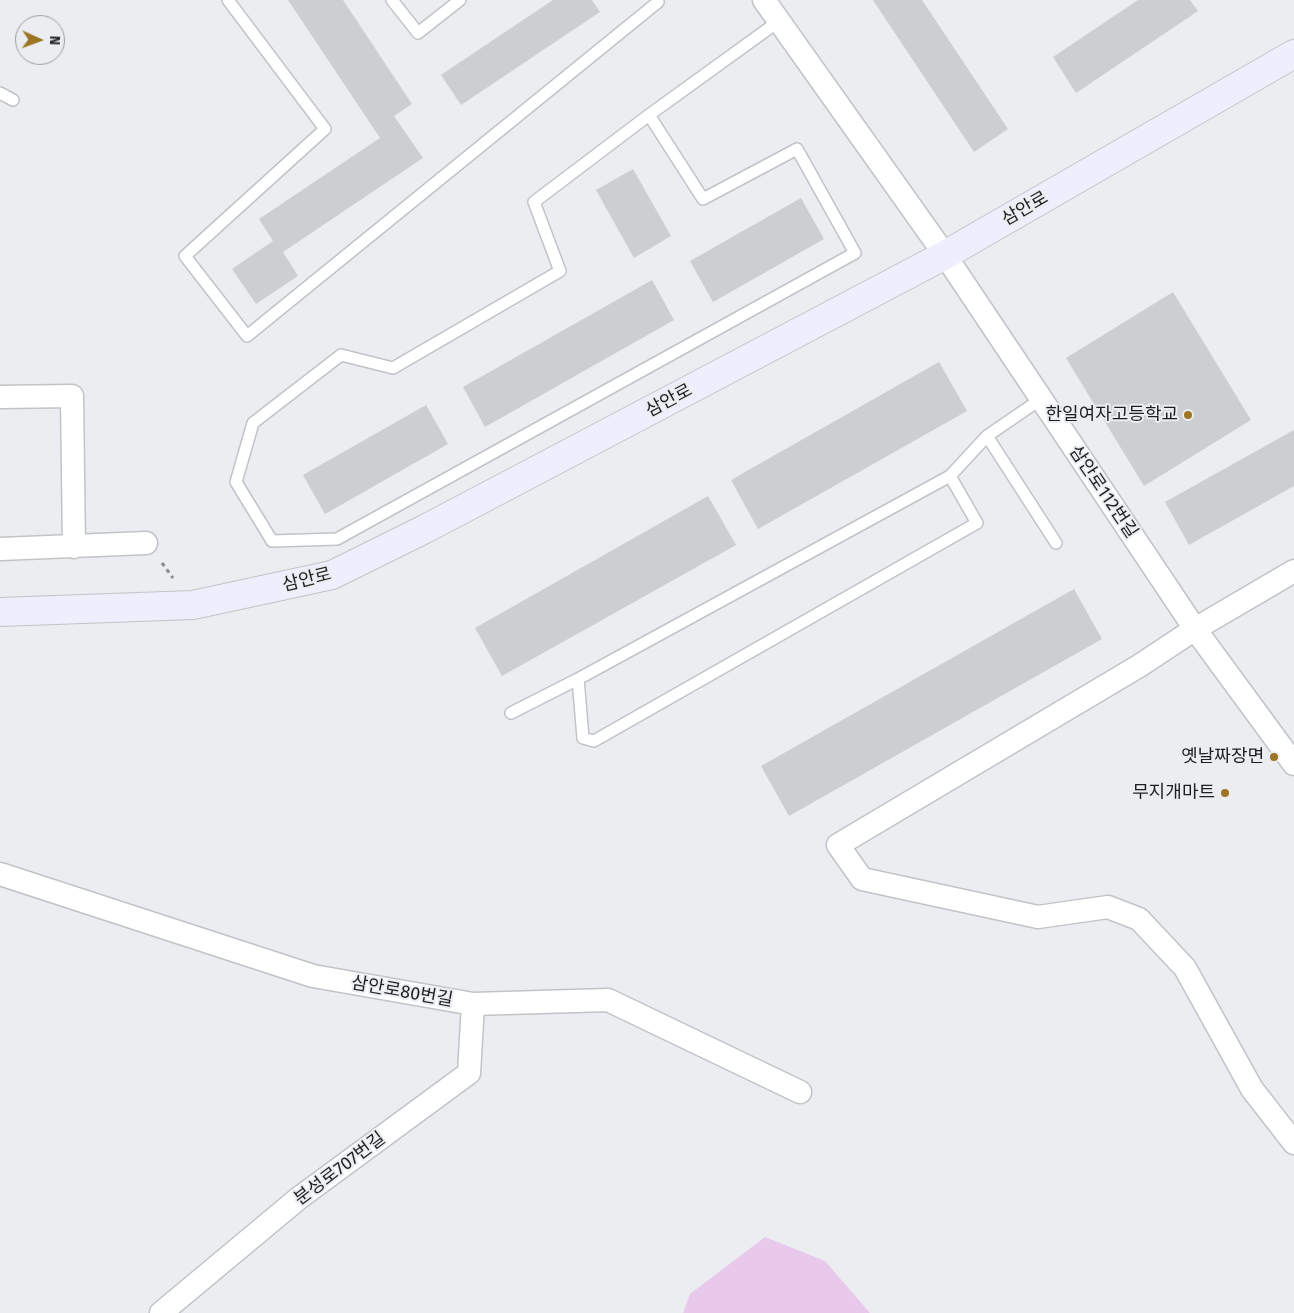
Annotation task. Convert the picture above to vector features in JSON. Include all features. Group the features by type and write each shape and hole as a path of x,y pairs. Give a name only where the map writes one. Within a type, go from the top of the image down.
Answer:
{"main road":[{"name":"삼안로","path":"0,612 193,605 332,575 434,525 945,255 1294,54"}],"street":[{"name":"삼안로112번길","path":"764,0 945,255 1195,629 1294,764"},
{"path":"0,397 72,396 74,547"},
{"path":"0,549 146,543"},
{"path":"1294,571 1195,629 1139,666 838,845 862,879 1038,916 1108,907 1139,919 1185,968 1252,1089 1294,1143"},
{"name":"삼안로80번길","path":"0,874 313,976 473,1004 608,1000 800,1092"},
{"name":"분성로707번길","path":"161,1313 299,1198 469,1073 473,1004"}],"lane":[{"path":"228,0 325,129 185,256 247,336 658,2 657,0"},
{"path":"392,0 418,33 460,0"},
{"path":"649,115 703,199 797,149 855,253 337,539 272,541 236,482 253,423 341,356 393,368 560,271 534,202 649,115 779,22"},
{"path":"0,93 13,100"},
{"path":"511,713 578,679 950,476 987,436 1041,399"},
{"path":"987,436 1056,543"},
{"path":"578,679 582,738 594,741 977,523 950,476"}],"path":[{"path":"146,543 193,605"}],"shaded area":[{"path":"765,1237 825,1261 870,1313 683,1313 690,1294"}],"building":[{"path":"288,0 343,0 412,104 394,116 423,158 283,252 298,276 256,304 232,269 273,241 259,219 380,138"},
{"path":"553,0 592,0 600,12 461,105 441,75"},
{"path":"873,0 922,0 1008,129 974,152"},
{"path":"1138,0 1190,0 1198,11 1076,93 1053,57"},
{"path":"633,169 671,236 634,258 596,190"},
{"path":"801,198 824,239 713,302 690,261"},
{"path":"652,280 674,320 485,427 463,387"},
{"path":"1173,292 1251,420 1144,486 1066,358"},
{"path":"939,362 967,411 758,529 731,480"},
{"path":"426,405 448,444 325,514 303,475"},
{"path":"1294,430 1294,486 1189,545 1165,502"},
{"path":"708,496 736,545 502,676 475,628"},
{"path":"1074,589 1102,639 789,816 761,766"}],"place":[{"name":"한일여자고등학교","path":"1188,415"},
{"name":"옛날짜장면","path":"1274,757"},
{"name":"무지개마트","path":"1225,793"}]}
